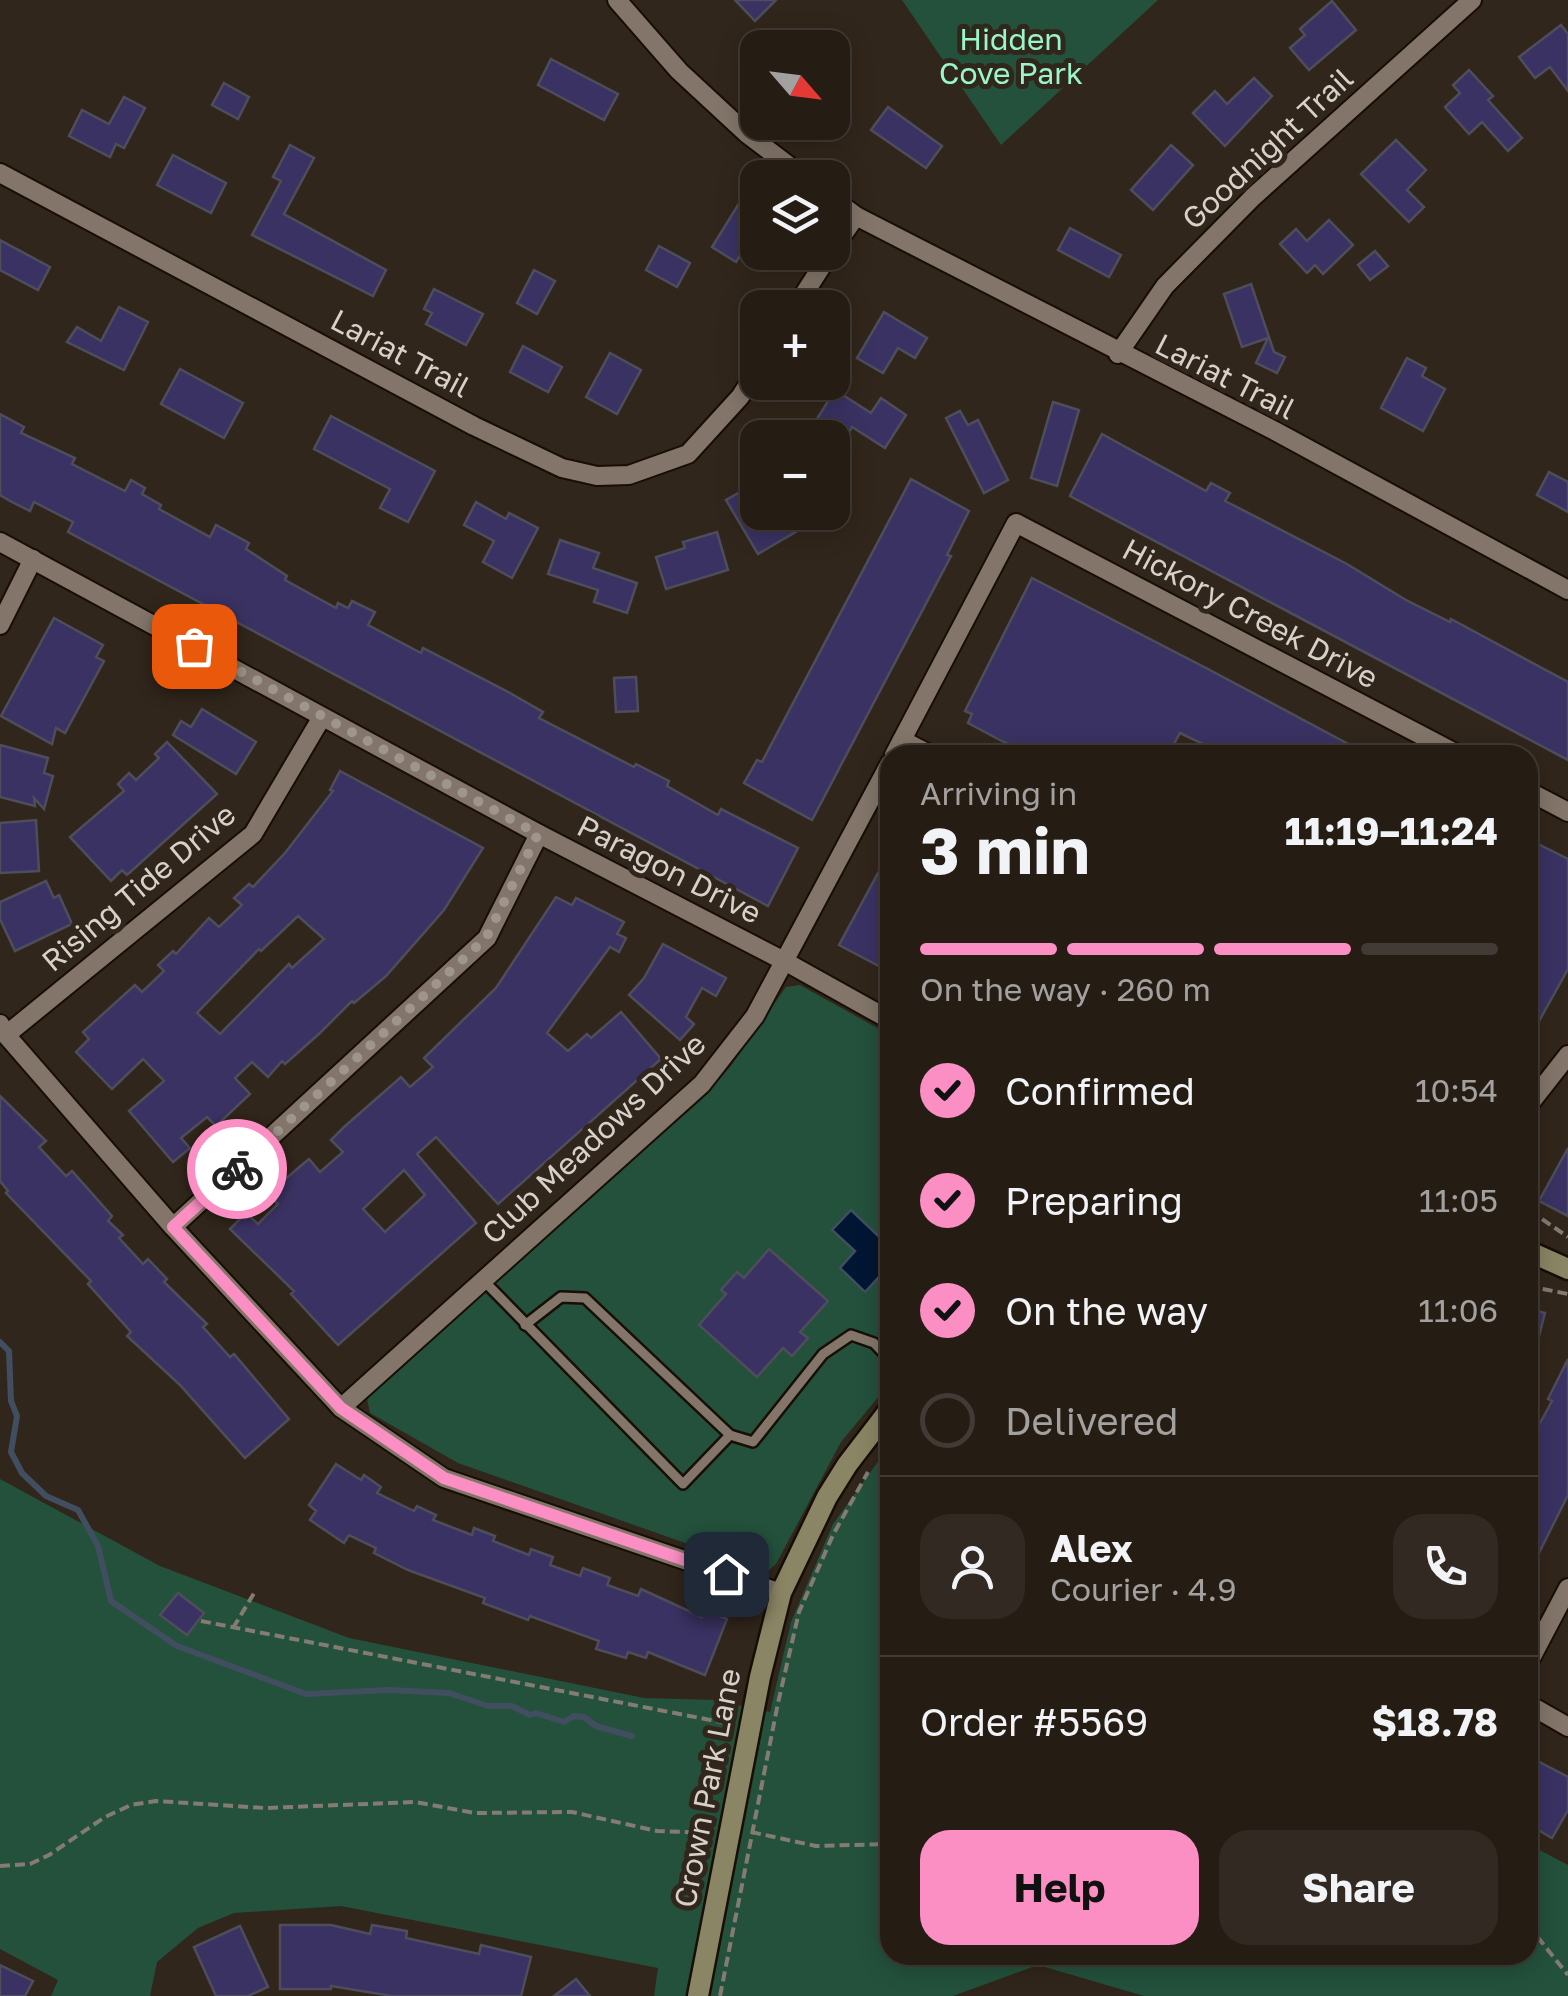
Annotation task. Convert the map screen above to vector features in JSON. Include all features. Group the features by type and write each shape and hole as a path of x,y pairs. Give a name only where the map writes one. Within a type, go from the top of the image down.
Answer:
{"street":[{"path":"617,0 679,71 783,160"},
{"name":"Goodnight Trail","path":"1118,354 1165,286 1254,197 1472,0"},
{"name":"Lariat Trail","path":"0,174 474,426 562,468 597,476 628,475 688,454 740,396"},
{"name":"Lariat Trail","path":"850,212 1118,354 1275,432 1568,590"},
{"path":"850,225 856,216"},
{"name":"Hickory Creek Drive","path":"899,745 1016,522 1420,745"},
{"name":"Paragon Drive","path":"0,542 880,1014"},
{"path":"0,625 32,559"},
{"name":"Rising Tide Drive","path":"3,1030 253,834 322,717"},
{"name":"Club Meadows Drive","path":"341,1408 702,1084 756,1016 880,782"},
{"path":"1538,796 1568,812"},
{"path":"173,1227 486,938 538,834"},
{"path":"3,1030 173,1227 341,1408 444,1478 781,1592"},
{"path":"1538,1093 1568,1055"},
{"path":"1538,1256 1568,1269"},
{"name":"Crown Park Lane","path":"698,1996 781,1592 827,1497 880,1422"},
{"path":"1538,1645 1568,1588"},
{"path":"1538,1710 1568,1726"}],"lane":[{"path":"484,1280 682,1484 730,1435"},
{"path":"525,1325 561,1296 585,1298 730,1435 753,1442 823,1354 851,1335 874,1343 880,1349"}],"path":[{"path":"1538,1216 1568,1237"},
{"path":"1538,1288 1568,1294"},
{"path":"720,1996 800,1612 832,1536 873,1463"},
{"path":"233,1628 256,1590"},
{"path":"201,1622 750,1728"},
{"path":"0,1866 40,1860 105,1817 131,1804 156,1801 266,1808 415,1802 475,1813 572,1812 656,1831 715,1832"},
{"path":"742,1832 816,1846 880,1844"},
{"path":"1538,1938 1568,1975"}],"green space":[{"name":"Hidden Cove Park","path":"902,0 1158,0 1001,145"},
{"path":"800,985 880,1029 880,1395 841,1442 776,1564 762,1570 458,1463 370,1413 367,1399 372,1387 701,1100 730,1067 786,987"},
{"path":"880,1459 880,1965 1038,1965 953,1996 654,1996 658,1968 341,1906 234,1913 198,1928 157,1962 150,1996 51,1996 58,1980 0,1949 0,1479 160,1566 349,1638 644,1698 714,1700 770,1712 791,1622 833,1524"},
{"path":"1538,1849 1568,1865 1568,1996 1144,1996 1038,1965 1538,1965"}],"water":[{"path":"851,1210 880,1238 880,1276 865,1292 840,1268 855,1251 832,1230"}],"building":[{"path":"735,0 776,0 755,21"},
{"path":"1332,1 1356,30 1309,70 1290,48 1305,35 1300,29"},
{"path":"1561,25 1568,34 1568,91 1550,67 1535,78 1519,57"},
{"path":"551,59 618,94 604,120 538,85"},
{"path":"1469,70 1493,96 1488,100 1522,138 1508,151 1482,122 1469,134 1445,107 1460,93 1453,85"},
{"path":"1254,78 1272,96 1225,146 1193,113 1215,91 1227,104"},
{"path":"224,83 249,97 238,119 212,105"},
{"path":"124,97 145,108 124,148 116,144 110,157 69,136 82,110 109,124"},
{"path":"888,107 942,146 926,168 871,130"},
{"path":"1396,140 1426,170 1407,190 1424,207 1409,222 1361,174"},
{"path":"290,145 314,158 284,214 386,270 373,296 252,235 281,181 273,177"},
{"path":"1171,145 1193,165 1153,210 1131,190"},
{"path":"173,155 226,183 211,213 157,185"},
{"path":"740,206 740,258 736,262 712,247"},
{"path":"1329,220 1353,245 1323,274 1315,265 1307,273 1280,244 1296,229 1307,241"},
{"path":"1070,228 1121,255 1109,277 1058,250"},
{"path":"0,240 50,267 38,290 0,270"},
{"path":"659,246 690,263 677,287 646,270"},
{"path":"1375,251 1388,266 1370,280 1358,265"},
{"path":"534,270 555,281 537,314 517,303"},
{"path":"1251,284 1274,352 1285,357 1277,373 1256,363 1268,338 1242,347 1224,294"},
{"path":"434,289 483,314 466,345 426,324 432,313 424,309"},
{"path":"119,307 148,322 124,370 67,342 77,327 101,341"},
{"path":"884,312 927,338 915,358 898,348 883,373 857,358"},
{"path":"523,346 562,367 548,392 510,372"},
{"path":"610,353 641,370 617,414 586,397"},
{"path":"1407,358 1426,368 1422,376 1445,389 1423,431 1381,408"},
{"path":"180,369 243,403 224,438 161,404"},
{"path":"881,398 906,415 885,448 852,427 850,430 850,420 816,420 829,400 850,400 871,413"},
{"path":"1053,402 1079,410 1057,486 1031,478"},
{"path":"960,411 968,425 978,420 1008,480 984,493 946,418"},
{"path":"0,414 24,427 21,433 75,458 72,464 125,491 131,480 145,488 142,494 161,505 159,509 210,537 216,525 249,543 246,549 287,576 285,580 336,608 338,603 348,608 352,601 375,612 368,625 421,653 423,648 510,693 543,712 539,718 669,781 667,786 718,815 721,809 798,848 768,906 68,532 73,522 34,502 30,511 0,495"},
{"path":"331,416 435,471 408,522 380,508 390,489 314,449"},
{"path":"1102,434 1206,491 1211,483 1230,493 1225,501 1347,564 1406,600 1450,622 1451,619 1568,682 1568,760 1070,496"},
{"path":"1549,472 1568,482 1568,512 1537,495"},
{"path":"911,479 969,511 947,555 951,556 812,820 744,783 757,760 762,762"},
{"path":"740,492 740,524 726,500"},
{"path":"476,502 506,519 509,513 538,528 512,578 483,562 494,541 464,525"},
{"path":"744,530 799,530 758,554"},
{"path":"717,532 728,570 666,589 656,557 685,548 683,542"},
{"path":"560,540 599,553 593,568 637,583 627,613 594,602 598,590 548,574"},
{"path":"1032,578 1350,745 1205,745 1180,733 1173,745 1010,745 968,723 972,714 965,711"},
{"path":"54,618 103,645 96,657 104,661 65,733 56,728 52,744 1,716"},
{"path":"636,677 638,711 616,712 614,678"},
{"path":"202,709 256,742 236,774 173,735 181,721 191,727"},
{"path":"167,742 217,794 127,875 122,870 111,881 70,837 124,791 118,784 129,773 136,780 159,758 155,754"},
{"path":"0,745 48,758 44,773 53,776 44,809 34,798 35,806 0,797"},
{"path":"340,771 483,848 444,910 386,976 352,1001 268,1077 252,1062 235,1078 250,1094 216,1126 207,1117 181,1138 190,1148 173,1162 129,1111 164,1081 143,1059 112,1089 76,1052 89,1039 83,1032 135,985 142,992 164,971 158,965 173,951 176,954 209,918 219,927 242,905 234,898 249,884 253,887 285,853 333,791 330,790","holes":["298,916 324,939 292,968 289,964 220,1034 197,1013 259,949"]},
{"path":"36,820 39,871 0,873 0,823"},
{"path":"1538,844 1568,859 1568,969 1538,1023"},
{"path":"880,869 880,967 839,945"},
{"path":"46,881 54,898 59,895 72,924 15,951 0,919 0,902"},
{"path":"556,897 572,905 576,898 624,922 617,934 626,938 619,952 610,947 547,1033 568,1051 587,1034 591,1038 621,1012 661,1059 498,1204 436,1137 417,1154 476,1223 338,1345 291,1294 294,1291 230,1229 246,1213 258,1224 278,1204 269,1195 309,1159 320,1172 343,1152 331,1140 401,1077 410,1087 433,1067 424,1058 496,988","holes":["404,1170 425,1195 385,1232 363,1209"]},
{"path":"663,944 726,978 716,996 702,988 686,1017 694,1024 680,1040 629,995 644,978"},
{"path":"0,1096 46,1141 39,1147 66,1176 72,1171 112,1216 108,1221 123,1235 119,1238 143,1264 148,1259 167,1279 164,1282 207,1324 203,1327 230,1357 234,1354 289,1419 245,1458 180,1385 127,1336 131,1332 88,1284 91,1281 6,1193 0,1181"},
{"path":"1568,1148 1568,1216 1539,1201"},
{"path":"769,1249 828,1301 800,1332 808,1338 792,1356 783,1348 757,1377 699,1325 726,1294 721,1290 737,1272 744,1278"},
{"path":"1538,1311 1545,1313 1538,1340"},
{"path":"1568,1359 1568,1495 1538,1555 1538,1427 1552,1401 1548,1399"},
{"path":"336,1464 381,1487 377,1493 414,1511 417,1506 436,1515 433,1520 472,1535 474,1528 495,1536 493,1541 529,1555 531,1549 553,1557 550,1565 580,1576 583,1568 610,1578 607,1585 638,1596 641,1589 702,1617 705,1610 727,1619 705,1675 648,1652 646,1658 628,1652 626,1658 596,1649 599,1641 483,1603 485,1598 408,1570 349,1535 344,1543 310,1520 316,1511 309,1505"},
{"path":"178,1593 204,1613 187,1635 160,1615"},
{"path":"1538,1761 1568,1777 1568,1810 1552,1838 1538,1830"},
{"path":"280,1925 331,1925 370,1934 372,1925 407,1931 406,1938 479,1954 481,1945 531,1957 521,1996 392,1996 331,1986 280,1989"},
{"path":"240,1926 268,1987 248,1996 216,1996 194,1947"},
{"path":"0,1965 33,1981 25,1996 0,1996"},
{"path":"576,1979 590,1996 554,1996"}],"waterway":[{"path":"0,1342 9,1351 11,1401 17,1416 11,1452 22,1473 46,1496 78,1510 98,1546 111,1601 177,1646 306,1694 389,1690 449,1693 488,1706 512,1706 530,1715 536,1713 564,1722 574,1716 584,1717 596,1726 632,1736"}],"way so far":[{"path":"194,646 538,834 486,938 237,1169"}],"route":[{"path":"237,1169 173,1227 341,1408 444,1478 726,1574"}]}
